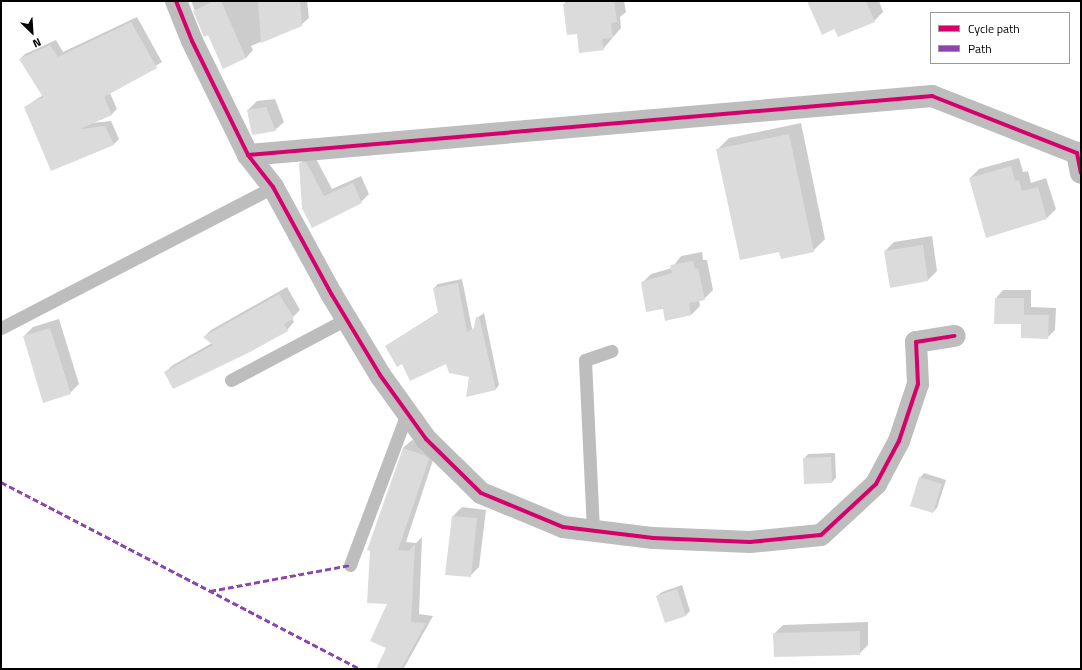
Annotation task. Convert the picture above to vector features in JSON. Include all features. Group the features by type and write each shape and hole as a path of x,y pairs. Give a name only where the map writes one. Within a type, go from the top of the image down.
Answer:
{"street":[{"path":"176,1 192,41 248,156 273,188 346,319 380,376 426,439 481,493 563,526 653,538 750,542 822,535 876,484 899,441 918,384 916,342 955,336"},
{"path":"248,156 932,96 1077,153 1081,173"}],"lane":[{"path":"1,328 273,188"},
{"path":"231,380 346,319"},
{"path":"593,530 585,360 611,351"},
{"path":"350,565 407,413"}],"building":[{"path":"214,1 221,1 246,58 223,69 208,35 204,37 193,11"},
{"path":"258,1 300,1 302,26 261,43"},
{"path":"573,1 614,1 617,22 611,23 613,38 602,39 604,50 579,53 577,34 567,35 563,4"},
{"path":"807,1 866,1 875,22 838,37 834,29 822,35"},
{"path":"131,22 157,68 104,97 112,115 80,129 105,126 114,145 51,171 24,107 43,97 19,59 50,45 58,57"},
{"path":"266,107 276,131 252,135 247,110"},
{"path":"789,134 814,252 781,259 779,252 740,260 716,149"},
{"path":"306,162 324,196 353,183 362,203 312,228 302,208 299,163"},
{"path":"1011,166 1015,181 1019,180 1022,191 1038,187 1047,219 986,238 969,178"},
{"path":"923,245 928,281 890,288 884,251"},
{"path":"693,261 695,269 698,268 705,300 689,303 691,315 665,321 663,309 646,312 641,282 672,273 670,265"},
{"path":"458,283 467,332 474,328 476,317 479,317 496,390 466,397 469,377 449,373 446,364 410,381 402,364 397,367 385,346 438,313 433,288"},
{"path":"279,294 294,318 284,324 288,331 250,352 173,389 164,372 213,345 203,337"},
{"path":"995,298 1024,298 1024,315 1049,315 1048,339 1021,338 1021,324 994,324"},
{"path":"50,328 71,394 43,403 23,336"},
{"path":"403,448 424,455 429,459 398,550 409,551 415,544 411,622 426,623 401,669 376,669 386,648 370,641 387,604 367,603 370,551 367,550"},
{"path":"831,457 832,483 804,484 803,458"},
{"path":"919,477 942,484 933,513 910,506"},
{"path":"452,516 477,518 471,577 445,575"},
{"path":"677,589 686,616 665,623 656,596"},
{"path":"860,631 860,655 774,657 773,633"}],"marked path":[{"path":"1,482 360,669"},
{"path":"210,591 350,565"}],"cycle path":[{"path":"176,1 192,41 248,155 273,187 332,295 380,375 426,439 481,493 563,527 653,538 750,542 821,535 876,484 899,441 918,384 916,342 955,336"},
{"path":"248,155 932,96 1077,153 1081,173"}]}
